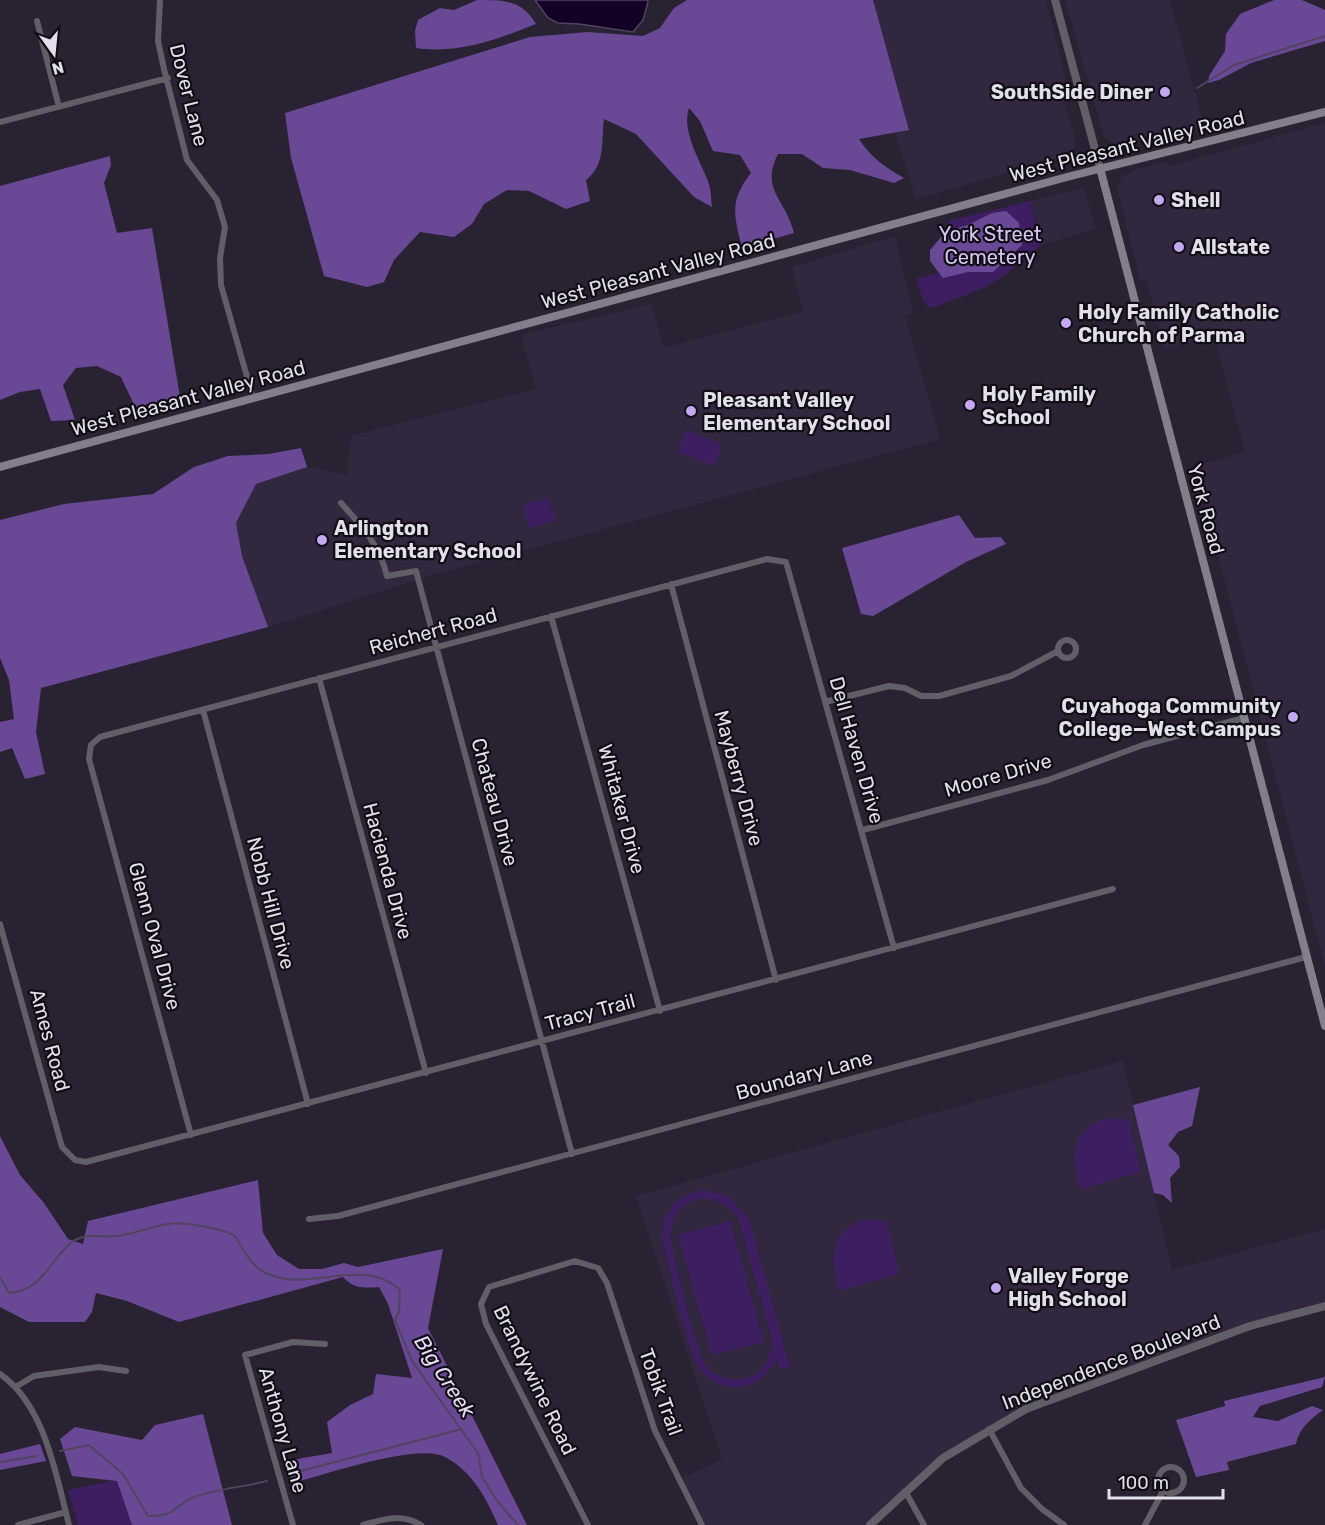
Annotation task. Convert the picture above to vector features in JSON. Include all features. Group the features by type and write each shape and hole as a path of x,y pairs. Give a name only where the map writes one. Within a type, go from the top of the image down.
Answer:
{"main road":[{"name":"West Pleasant Valley Road","path":"0,467 1100,168 1325,112"},
{"name":"York Road","path":"1100,168 1325,1026"}],"street":[{"name":"Dover Lane","path":"160,0 158,40 187,160 217,200 225,227 220,258 221,285 253,398"},
{"name":"York Road","path":"1055,0 1100,168"},
{"path":"37,21 59,107"},
{"path":"0,122 168,78"},
{"name":"Chateau Drive","path":"341,503 378,549 387,576 416,571 572,1154"},
{"name":"Reichert Road","path":"91,745 100,737 436,646 767,559 786,562"},
{"name":"Dell Haven Drive","path":"786,562 863,830 894,948"},
{"name":"Mayberry Drive","path":"672,584 776,980"},
{"name":"Whitaker Drive","path":"551,616 660,1011"},
{"path":"825,702 889,686 905,688 921,696 939,696 1011,676 1058,651"},
{"name":"Hacienda Drive","path":"319,678 426,1073"},
{"name":"Nobb Hill Drive","path":"203,710 308,1104"},
{"name":"Moore Drive","path":"863,830 1047,780 1143,745 1244,718"},
{"name":"Glenn Oval Drive","path":"91,745 90,759 192,1135"},
{"name":"Tracy Trail","path":"75,1160 97,1160 1113,889"},
{"name":"Ames Road","path":"0,924 62,1148 75,1160"},
{"name":"Boundary Lane","path":"309,1219 338,1216 1306,957"},
{"name":"Brandywine Road","path":"588,1525 486,1324 481,1304 489,1287 512,1278 575,1261 598,1268"},
{"name":"Tobik Trail","path":"598,1268 607,1283 655,1431 702,1525"},
{"name":"Independence Boulevard","path":"870,1525 943,1458 1026,1409 1250,1326 1325,1306"},
{"name":"Anthony Lane","path":"293,1525 245,1354 293,1342 325,1344"},
{"path":"17,1386 34,1376 99,1367 126,1371"},
{"path":"0,1374 17,1386 38,1418 69,1525"},
{"path":"989,1429 1021,1488 1042,1509 1064,1525"},
{"path":"1170,1468 1178,1470 1184,1480 1181,1488 1175,1492 1163,1491 1159,1484 1160,1475 1170,1468"},
{"path":"905,1491 924,1525"},
{"path":"1144,1525 1163,1491"},
{"path":"18,1525 66,1512"},
{"path":"363,1525 404,1517 421,1525"}],"shaded area":[{"path":"535,0 647,0 648,2 643,20 633,32 558,23 548,18"},
{"path":"873,0 1046,0 1068,87 1060,89 1074,133 1075,146 1071,154 916,199 895,133 909,129"},
{"path":"1065,0 1170,0 1204,126 1121,145 1114,144 1104,136"},
{"name":"Cuyahoga Community College—West Campus","path":"1325,123 1325,967 1195,466 1245,452 1214,336 1164,349 1146,279 1140,280 1117,187 1122,176 1140,168 1168,162 1170,166"},
{"path":"1084,188 1096,229 1041,245 1031,203 1034,200"},
{"name":"Pleasant Valley Elementary School","path":"895,236 913,312 905,316 940,439 436,574 268,627 242,556 236,523 256,484 307,467 347,475 351,436 536,389 521,335 651,304 664,348 803,311 792,267"},
{"name":"Valley Forge High School","path":"1123,1061 1172,1270 1325,1229 1325,1306 1250,1326 1026,1409 943,1458 870,1525 702,1525 679,1480 722,1459 636,1196"}],"green space":[{"path":"477,0 512,3 525,10 536,24 492,40 462,47 416,48 415,31 418,20 440,8 454,10"},
{"path":"687,0 873,0 909,130 859,139 879,162 904,178 894,183 850,170 823,168 802,154 778,154 773,166 773,186 794,233 742,248 737,226 736,200 751,173 740,155 713,151 700,121 689,108 687,117 690,137 709,184 712,207 694,197 636,134 604,119 600,160 586,180 590,201 566,209 529,191 507,190 484,204 472,224 454,237 420,232 394,260 384,282 367,287 324,276 291,158 285,113 530,37 588,32 643,36 660,28 674,8"},
{"path":"1274,0 1302,0 1325,10 1325,41 1251,63 1219,80 1208,83 1209,76 1225,51 1226,34 1240,14"},
{"path":"110,156 111,165 104,183 117,233 152,228 180,397 135,407 121,377 97,366 76,368 63,385 75,420 51,421 40,389 20,392 0,400 0,186"},
{"name":"York Street Cemetery","path":"1034,200 1031,204 1041,245 1006,274 984,288 932,308 924,303 916,279 961,267 948,221"},
{"path":"1006,211 1019,223 1022,245 993,272 968,272 943,278 930,261 930,250 946,231 968,225 992,213"},
{"path":"686,430 722,444 715,466 678,452"},
{"path":"301,448 307,467 256,484 236,523 242,556 268,627 41,688 36,732 45,774 25,779 12,748 0,752 0,722 14,719 9,680 0,658 0,520 64,504 153,494 194,467 228,456 269,454"},
{"path":"549,498 555,521 529,528 523,504"},
{"path":"959,515 975,538 1001,537 1006,544 966,562 873,616 861,614 842,548"},
{"path":"1200,1087 1192,1126 1178,1132 1168,1145 1179,1156 1180,1167 1170,1178 1172,1203 1163,1195 1154,1193 1133,1105"},
{"path":"1104,1119 1128,1119 1141,1172 1080,1189 1075,1168 1079,1139 1084,1131"},
{"path":"0,1136 20,1175 44,1203 68,1239 83,1244 88,1221 258,1180 263,1233 277,1255 299,1269 322,1269 344,1263 358,1267 443,1249 428,1328 527,1525 498,1525 489,1505 471,1478 455,1463 432,1453 371,1461 292,1483 286,1461 332,1453 327,1422 350,1405 373,1394 376,1374 412,1378 388,1304 379,1287 359,1287 343,1277 179,1322 127,1301 96,1293 92,1312 85,1322 29,1322 0,1307"},
{"path":"704,1190 729,1196 750,1221 790,1367 780,1369 776,1360 764,1375 754,1383 743,1387 725,1386 707,1377 695,1359 684,1329 662,1234 671,1208 685,1196","holes":["702,1198 721,1202 737,1215 772,1339 765,1364 754,1375 742,1379 729,1379 717,1375 707,1367 691,1326 671,1242 671,1227 677,1213 687,1203"]},
{"path":"862,1220 887,1221 899,1274 839,1291 834,1270 835,1250 843,1233"},
{"path":"730,1221 764,1342 712,1355 678,1235"},
{"path":"1325,1377 1322,1387 1260,1406 1253,1417 1278,1421 1312,1406 1323,1410 1310,1420 1296,1444 1227,1462 1229,1470 1196,1477 1176,1420 1225,1406 1224,1401"},
{"path":"203,1414 232,1525 132,1525 117,1481 72,1476 60,1439 75,1427 142,1440 155,1425"},
{"path":"40,1444 46,1461 0,1470 0,1454"},
{"path":"117,1480 132,1525 78,1525 68,1490"}],"waterway":[{"path":"1197,88 1234,65 1325,36"},
{"name":"Big Creek","path":"0,1277 9,1293 21,1291 38,1281 64,1249 77,1239 88,1236 123,1235 178,1223 209,1227 234,1235 248,1257 260,1270 283,1278 300,1280 352,1275 385,1280 400,1290 399,1312 395,1320 412,1361 478,1453 482,1477 497,1501 518,1525"},
{"path":"289,1474 462,1429"},
{"path":"60,1451 89,1445 123,1474 148,1516 170,1512 187,1500 202,1494 267,1481"},
{"path":"0,1462 37,1456"}],"place":[{"name":"SouthSide Diner","path":"1165,92"},
{"name":"Shell","path":"1159,200"},
{"name":"Allstate","path":"1179,247"},
{"name":"Holy Family Catholic Church of Parma","path":"1066,323"},
{"name":"Holy Family School","path":"970,405"},
{"name":"Pleasant Valley Elementary School","path":"691,411"},
{"name":"Arlington Elementary School","path":"322,540"},
{"name":"Cuyahoga Community College—West Campus","path":"1293,717"},
{"name":"Valley Forge High School","path":"996,1288"}]}
